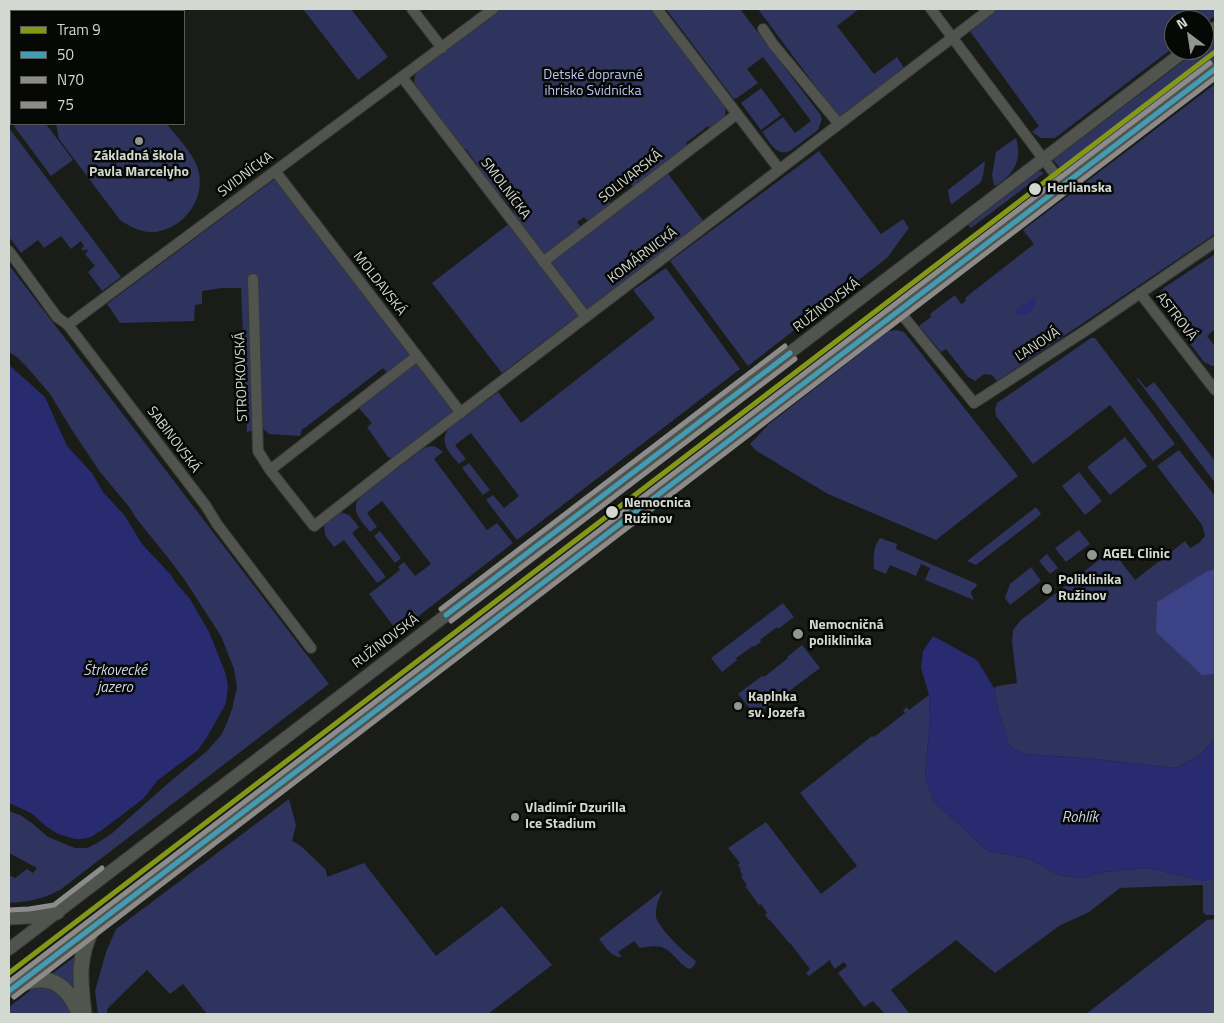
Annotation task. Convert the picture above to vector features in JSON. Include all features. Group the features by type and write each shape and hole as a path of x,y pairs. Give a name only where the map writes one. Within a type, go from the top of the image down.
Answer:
{"main road":[{"path":"9,917 57,912"},
{"path":"84,1014 81,984 82,959 84,946 94,925"},
{"path":"13,987 43,980 58,984 67,992 79,1014"}],"street":[{"path":"412,9 442,48"},
{"name":"SVIDNÍCKA","path":"68,325 493,9"},
{"path":"657,9 779,170"},
{"path":"930,9 1063,185"},
{"name":"KOMÁRNICKÁ","path":"314,526 990,9"},
{"path":"763,29 839,124"},
{"name":"RUŽINOVSKÁ","path":"9,949 1173,60"},
{"path":"13,987 1215,69"},
{"name":"SMOLNÍCKA","path":"402,78 586,317"},
{"name":"SOLIVARSKÁ","path":"543,262 737,114"},
{"name":"MOLDAVSKÁ","path":"274,171 461,413"},
{"name":"ĽANOVÁ","path":"899,311 974,403 1215,242"},
{"name":"SABINOVSKÁ","path":"9,252 58,317 68,325 311,648"},
{"name":"STROPKOVSKÁ","path":"253,279 258,451 270,470 314,526"},
{"name":"ASTROVÁ","path":"1140,293 1212,379 1215,390"},
{"path":"270,470 417,356"}],"green space":[{"path":"9,9 104,9 10,10 9,80"},
{"path":"303,9 351,9 388,57 358,80"},
{"name":"Detské dopravné ihrisko Svidnícka","path":"500,9 652,9 723,102 726,111 724,118 712,130 708,126 686,143 689,148 635,189 631,184 609,201 612,206 589,223 584,217 577,222 582,229 550,253 543,253 537,249 512,216 515,213 501,194 498,196 477,169 479,167 466,149 462,151 414,84 415,75 418,71"},
{"path":"666,9 702,9 704,11 707,9 740,9 820,114 822,119 818,130 790,151 781,152 777,150 762,132 783,117 795,133 811,121 763,57 747,69 758,83 734,99"},
{"path":"758,9 859,9 837,26 874,74 897,57 904,68 839,118"},
{"path":"997,9 1215,9 1214,17 1214,10 1164,10 1164,55 1055,138 1041,138 1032,132 1039,126 969,30"},
{"path":"1214,37 1215,61 1066,175 1053,160 1185,60 1214,60"},
{"path":"1215,84 1215,234 997,381 992,375 984,374 975,381 968,377 946,349 941,352 919,326 931,317 930,314 955,295 961,304 965,302 966,297 1034,244 1023,230"},
{"path":"761,88 781,115 761,130 741,103"},
{"path":"47,125 73,160 51,176 14,126"},
{"path":"56,125 168,125 189,151 196,163 200,179 197,199 186,216 170,228 150,232 134,228 120,220 59,139"},
{"path":"9,128 121,277 102,291 88,272 95,266 85,254 88,251 81,249 84,246 81,241 71,249 61,236 44,248 38,240 21,253 9,237"},
{"path":"1016,138 1018,153 1015,165 1008,176 996,186 994,185 992,175 996,152"},
{"path":"819,151 881,234 903,219 909,228 887,258 748,366 670,261"},
{"path":"985,161 980,183 952,204 948,190"},
{"path":"666,171 704,222 585,312 546,262"},
{"path":"1040,171 1044,173 971,228 968,225 1036,173"},
{"path":"276,178 414,355 389,375 383,368 302,429 300,436 269,434 262,428 247,432 241,288 202,291 202,304 195,305 194,321 120,323 107,304"},
{"path":"510,223 579,315 502,373 432,283"},
{"path":"1215,254 1215,329 1207,336 1215,346 1215,366 1212,366 1204,362 1162,307 1159,301 1159,294 1165,287"},
{"path":"9,265 329,684 60,890 35,900 9,903 9,875 15,878 27,869 33,873 37,868 9,853 9,811 20,815 32,823 48,837 75,848 87,848 97,843 110,835 208,750 222,734 232,709 237,687 234,669 221,636 184,579 100,472 50,394 26,366 9,352"},
{"path":"666,268 740,369 517,540 486,500 493,495 504,508 519,496 471,433 455,445 466,459 459,464 446,447 446,433 449,428 498,392 521,423 655,318 633,290"},
{"path":"897,330 904,332 909,338 1018,476 936,540 828,494 755,450 750,444 769,424 889,331"},
{"path":"1091,338 1095,338 1175,444 1153,461 1110,405 1033,464 996,416 997,403"},
{"path":"416,360 457,413 397,459 388,457 367,427 372,423 357,406"},
{"path":"1137,379 1146,388 1154,382 1215,461 1215,483"},
{"path":"1125,437 1147,466 1110,495 1087,467"},
{"path":"433,446 443,452 434,459 487,530 497,523 513,543 398,632 369,594 400,570 398,567 404,562 415,576 431,564 382,501 367,513 377,527 370,532 357,514 356,505 362,495 423,449"},
{"path":"1179,450 1215,496 1215,738 1201,754 1176,768 1025,754 1009,746 994,688 1017,683 1012,642 1013,630 1021,620 1112,550 1135,580 1185,541 1190,548 1199,543 1205,536 1202,525 1157,466"},
{"path":"469,463 490,490 483,495 462,468"},
{"path":"1079,472 1102,501 1085,515 1062,486"},
{"path":"1036,507 1041,514 1033,521 976,565 967,561"},
{"path":"340,512 349,515 359,527 352,533 386,577 377,583 344,540 334,547 325,535 324,526 330,517"},
{"path":"1079,530 1090,544 1066,562 1055,548"},
{"path":"380,531 401,558 395,563 374,536"},
{"path":"880,538 897,544 896,549 977,584 971,591 974,600 925,580 930,568 921,564 916,576 890,565 886,574 874,569 874,552"},
{"path":"1047,554 1058,568 1050,574 1039,561"},
{"path":"1031,567 1041,581 1010,605 1005,598 1010,584"},
{"path":"783,603 794,617 778,629 777,627 760,640 761,642 736,658 737,660 722,672 711,658"},
{"path":"802,645 820,668 756,716 738,694 762,676 764,677"},
{"path":"929,695 930,720 925,777 933,801 988,851 1029,859 1059,875 1084,878 1104,872 1148,868 1204,881 1215,878 1215,915 1206,915 1203,912 1203,885 1120,888 1089,912 1059,926 995,973 956,940 891,990 910,1014 885,1014 873,1001 864,1007 838,973 847,966 844,962 835,969 830,960 809,976 806,973 810,969 765,915 767,913 761,904 759,905 745,886 747,885 741,877 743,876 738,865 740,863 728,848 766,822 821,894 857,866 800,793 872,736 874,737 905,713 903,710 907,707 909,710"},
{"path":"289,799 296,825 292,841 301,846 326,870 327,877 364,863 436,956 502,906 552,965 488,1014 207,1014 183,984 170,994 147,970 109,1007 107,1014 98,1014 95,991 106,952 116,929"},
{"path":"663,890 657,906 656,917 667,934 696,961 690,969 664,948 652,946 640,948 634,941 618,952 622,957 618,957 609,951 599,939"},
{"path":"1215,919 1215,1014 1086,1014 1207,920"},
{"path":"78,954 81,1014 9,1014 9,1007"}],"shaded area":[{"path":"1215,569 1215,674 1202,675 1156,632 1157,602 1206,572"}],"water":[{"path":"1036,296 1033,310 1023,315 1014,311"},
{"name":"Štrkovecké jazero","path":"9,365 45,397 67,446 92,473 103,492 125,516 142,544 190,599 209,632 225,672 228,685 226,703 198,750 158,780 143,799 102,830 91,837 83,839 75,839 58,834 31,813 9,803"},
{"name":"Rohlík","path":"933,636 977,660 994,688 1009,746 1025,754 1176,768 1201,754 1215,738 1215,878 1204,881 1148,868 1104,872 1085,878 1059,875 1029,859 988,851 933,801 925,777 930,720 929,695 921,668 923,651"}],"tram line":[{"name":"9","path":"9,973 1215,52"}],"transit line":[{"name":"75","path":"9,982 1210,63"},
{"name":"50","path":"9,991 1215,69"},
{"name":"N70","path":"14,997 1215,78"},
{"name":"75","path":"441,609 785,346"},
{"name":"50","path":"446,615 790,353"},
{"name":"N70","path":"451,621 795,359"},
{"name":"75","path":"9,910 54,905 102,868"}],"place":[{"name":"Základná škola Pavla Marcelyho","path":"139,141"},
{"name":"Herlianska","path":"1035,189"},
{"name":"Nemocnica Ružinov","path":"612,512"},
{"name":"AGEL Clinic","path":"1092,555"},
{"name":"Poliklinika Ružinov","path":"1047,589"},
{"name":"Nemocničná poliklinika","path":"798,634"},
{"name":"Kaplnka sv. Jozefa","path":"738,706"},
{"name":"Vladimír Dzurilla Ice Stadium","path":"515,817"}]}
